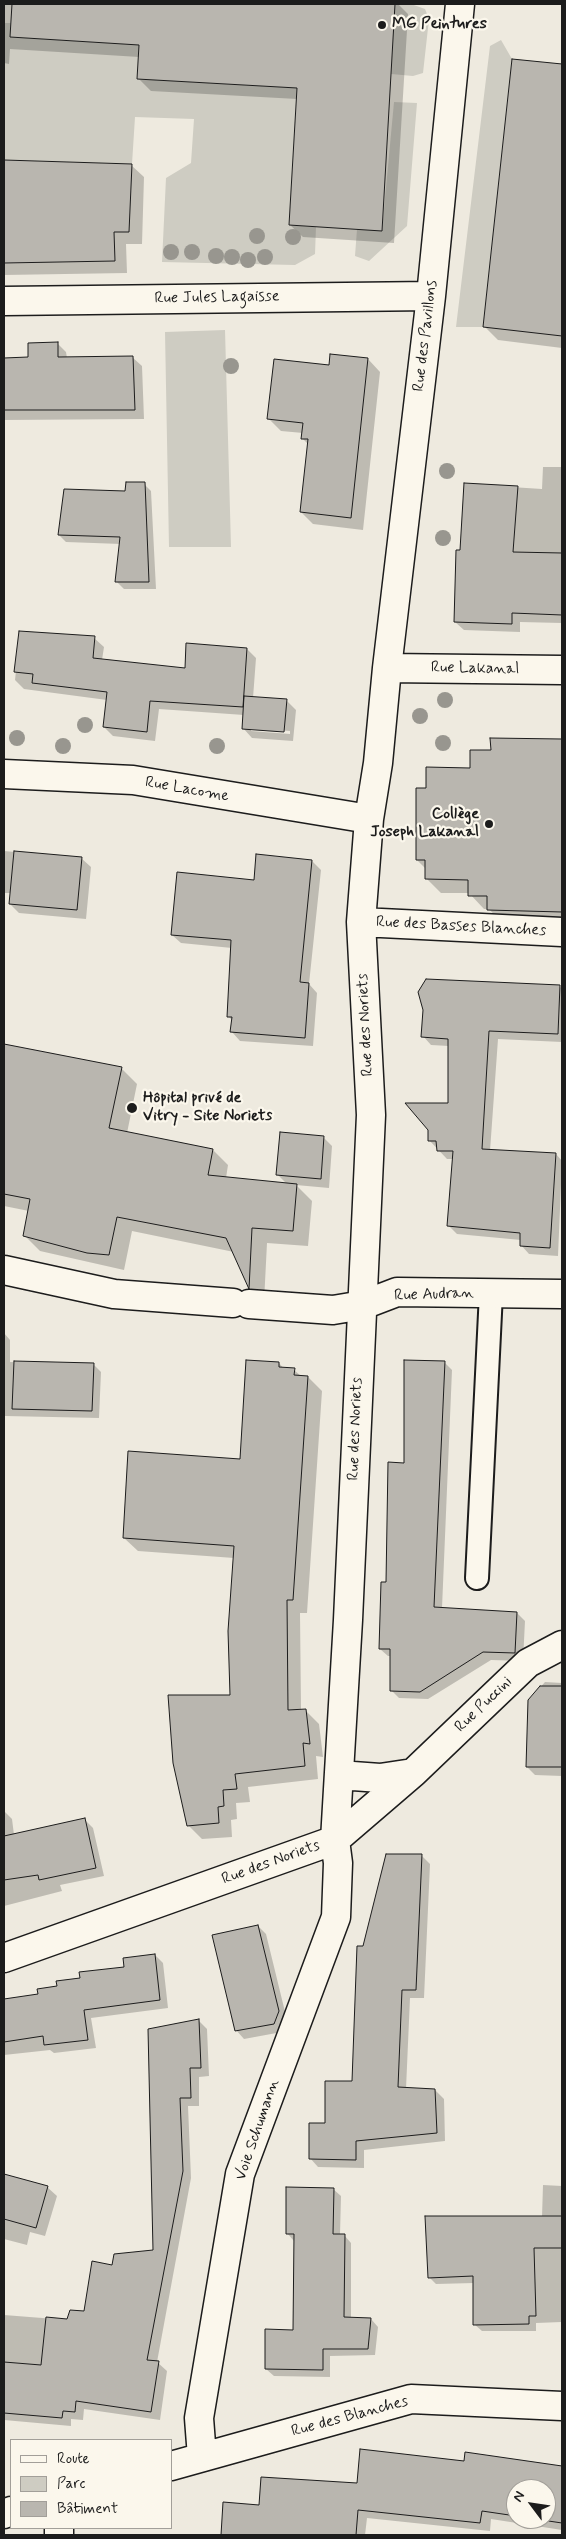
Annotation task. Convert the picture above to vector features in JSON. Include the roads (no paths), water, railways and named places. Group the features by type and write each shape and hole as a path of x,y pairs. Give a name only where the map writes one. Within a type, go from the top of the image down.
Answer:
{"street":[{"name":"Rue des Pavillons","path":"387,668 431,296 460,4"},
{"name":"Rue Jules Lagaisse","path":"4,301 431,296"},
{"name":"Rue Lakanal","path":"387,668 562,670"},
{"name":"Rue des Noriets","path":"4,1958 335,1840 371,1115 361,922 369,819 378,763 387,668"},
{"name":"Rue Lacome","path":"4,774 133,780 369,819"},
{"name":"Rue des Basses Blanches","path":"361,922 562,932"},
{"name":"Rue Audran","path":"4,1270 114,1294 333,1310 363,1305 397,1292 562,1294"},
{"name":"Rue Puccini","path":"335,1840 413,1773 528,1663 562,1645"},
{"path":"339,1775 380,1778 413,1773"},
{"name":"Voie Schumann","path":"202,2457 199,2418 240,2174 336,1917 338,1863 335,1840"},
{"name":"Rue des Blanches","path":"172,2466 411,2399 562,2406"}],"lane":[{"path":"476,1578 491,1293"}],"place":[{"name":"MG Peintures","path":"382,25"},
{"name":"Collège Joseph Lakanal","path":"489,824"},
{"name":"Hôpital privé de Vitry - Site Noriets","path":"132,1108"}]}
